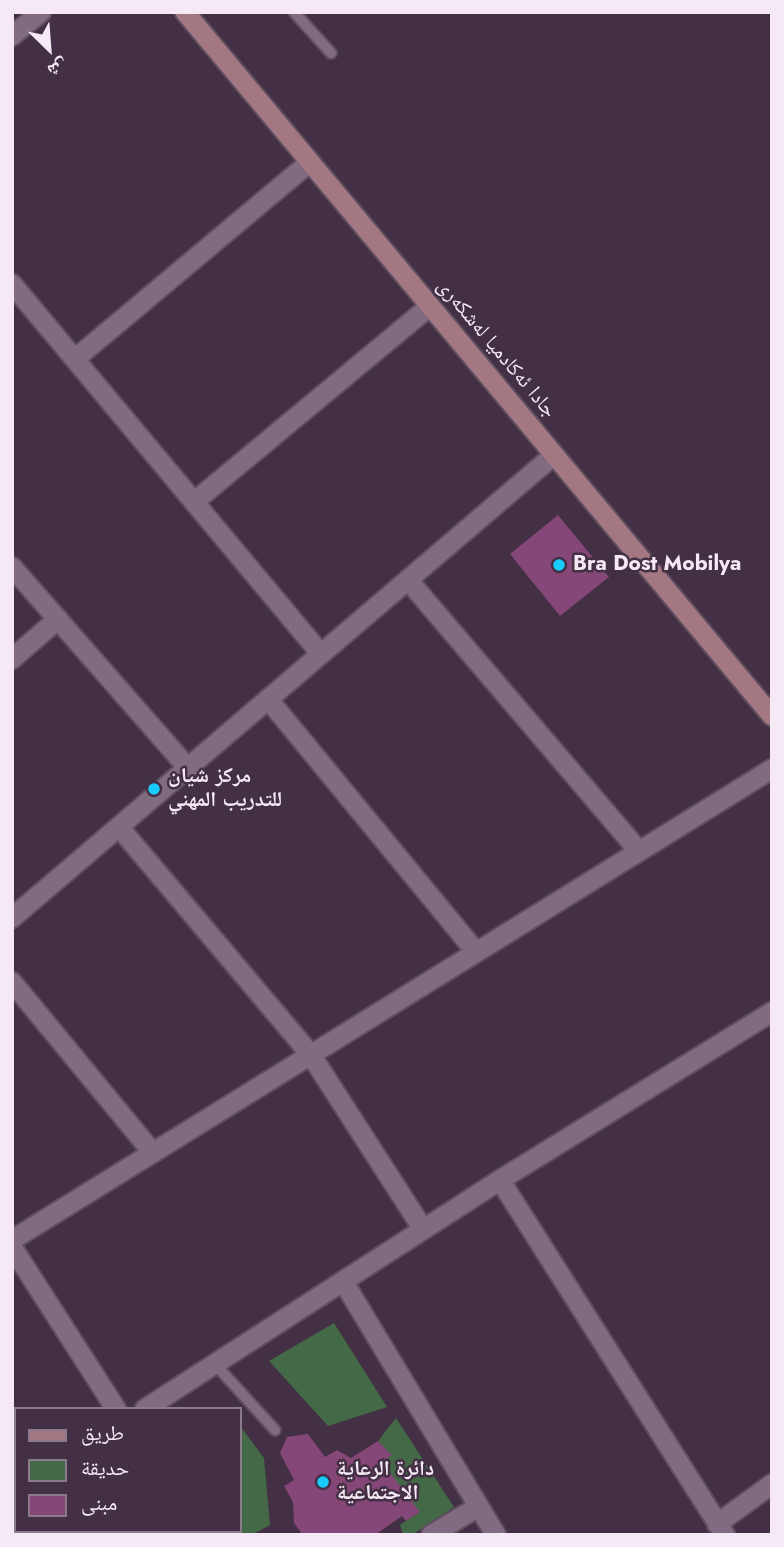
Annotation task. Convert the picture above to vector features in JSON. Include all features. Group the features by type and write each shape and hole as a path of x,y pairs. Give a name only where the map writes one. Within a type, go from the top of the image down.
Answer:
{"main road":[{"name":"جادا ئه‌كادميا له‌شكه‌رى","path":"185,12 772,716"}],"street":[{"path":"12,36 41,12"},
{"path":"75,359 310,162"},
{"path":"12,284 321,654"},
{"path":"194,502 430,306"},
{"path":"12,918 554,455"},
{"path":"12,567 188,768"},
{"path":"408,580 638,850"},
{"path":"12,659 58,619"},
{"path":"268,699 476,951"},
{"path":"12,1240 772,769"},
{"path":"119,827 311,1055 423,1229"},
{"path":"12,982 153,1153"},
{"path":"148,1407 500,1180 772,1012"},
{"path":"500,1180 721,1529 772,1484"},
{"path":"12,1247 115,1407"},
{"path":"343,1281 496,1535"},
{"path":"431,1535 478,1507"}],"lane":[{"path":"295,12 331,53"},
{"path":"215,1363 275,1430"}],"green space":[{"path":"334,1323 387,1407 328,1426 269,1361"},
{"path":"396,1418 454,1507 412,1535 403,1535 400,1525 419,1512 382,1462 391,1455 378,1441"},
{"path":"242,1429 264,1458 270,1525 251,1535 208,1533 242,1533"}],"building":[{"name":"Bra Dost Mobilya","path":"558,515 609,577 560,616 510,554"},
{"path":"308,1434 325,1457 337,1450 351,1458 378,1441 392,1455 382,1462 420,1512 406,1521 402,1516 375,1535 303,1535 294,1523 293,1502 284,1486 294,1480 280,1453 287,1437"}],"place":[{"name":"Bra Dost Mobilya","path":"559,565"},
{"name":"مركز شيان للتدريب المهني","path":"154,789"},
{"name":"دائرة الرعاية الاجتماعية","path":"323,1482"}]}
